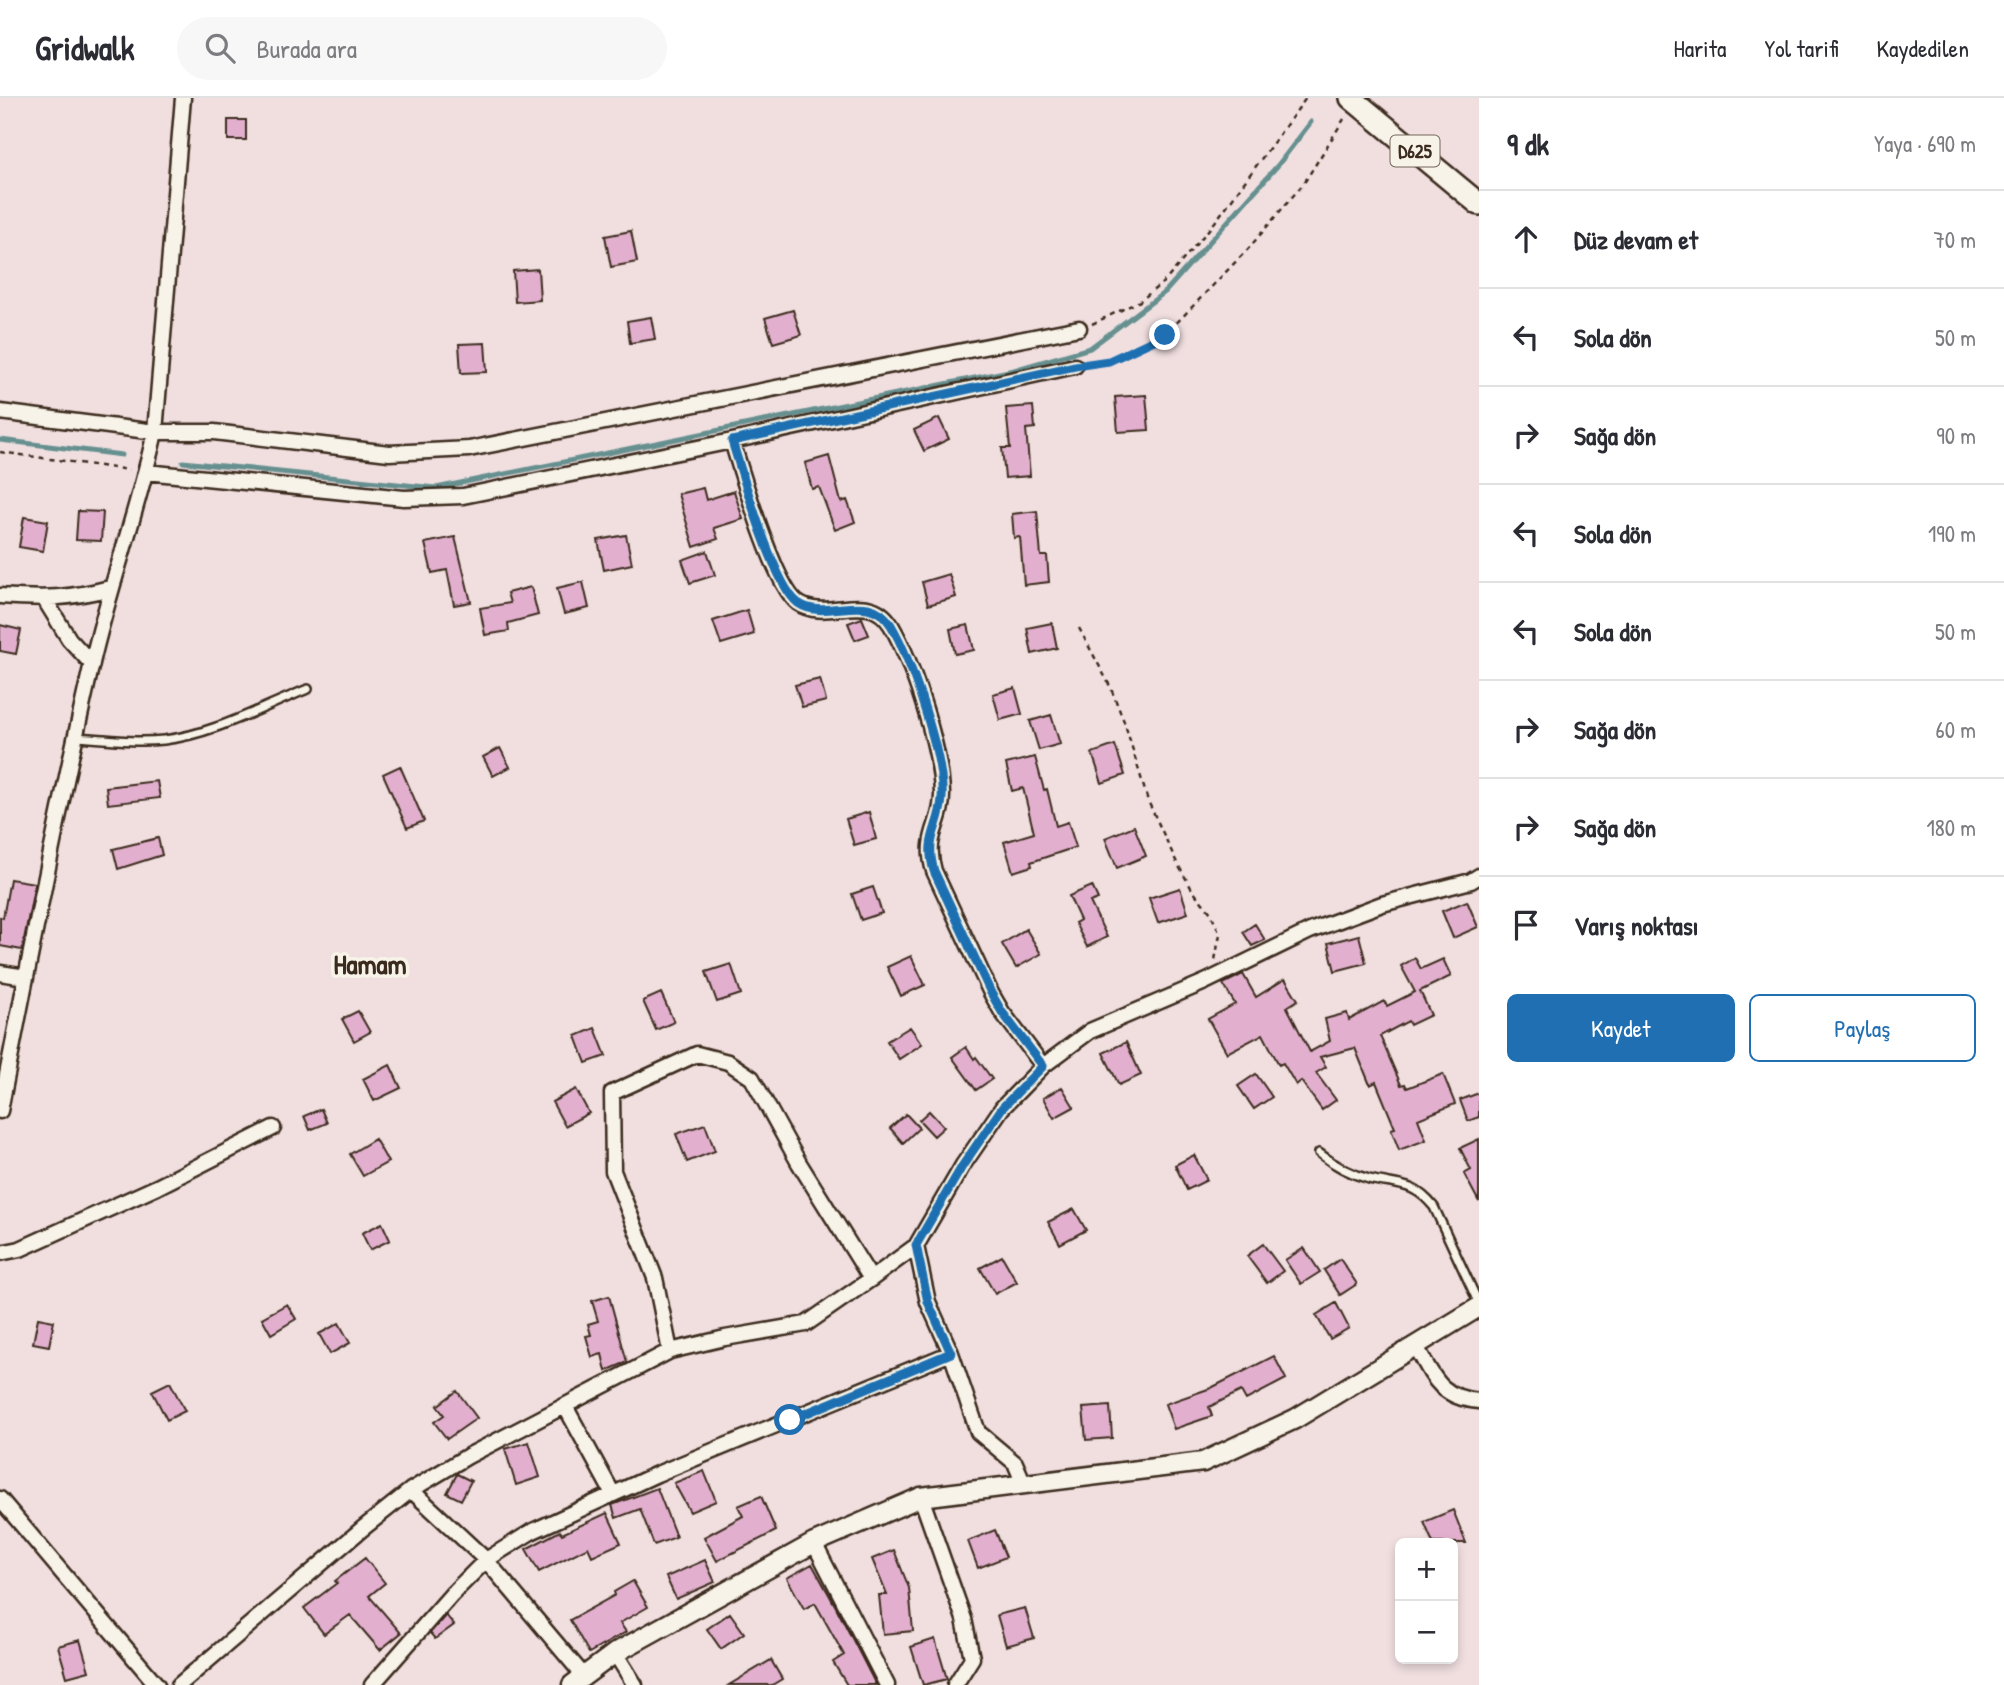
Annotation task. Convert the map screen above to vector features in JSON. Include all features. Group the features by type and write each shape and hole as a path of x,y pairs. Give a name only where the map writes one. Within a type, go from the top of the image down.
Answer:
{"main road":[{"name":"D625","path":"1352,99 1479,204"}],"street":[{"path":"0,1111 92,664 110,588 146,472 155,432 184,98"},
{"path":"0,412 155,432 214,432 389,453 469,449 1079,328"},
{"path":"146,472 404,498 442,498 484,493 1075,366"},
{"path":"732,441 760,529 789,594 800,604 816,610 866,607 880,613 891,626 925,711 942,783 941,808 931,837 934,871 991,993 1043,1066"},
{"path":"0,596 45,600 110,588"},
{"path":"45,600 69,639 92,664"},
{"path":"179,1685 411,1490 468,1456 670,1351 806,1324 871,1279 916,1245 963,1165 1002,1108 1043,1066 1090,1031 1205,982 1310,930 1382,904 1471,881 1479,876"},
{"path":"0,973 26,977"},
{"path":"670,1351 655,1278 613,1171 612,1093 697,1054 728,1062 752,1077 799,1163 871,1279"},
{"path":"0,1253 20,1249 145,1193 273,1128"},
{"path":"916,1245 928,1302 951,1353 978,1432 1015,1462 1024,1484"},
{"path":"411,1490 486,1560 578,1680 615,1653 814,1544 921,1497 1203,1462 1295,1419 1479,1306"},
{"path":"1416,1346 1435,1380 1445,1391 1457,1397 1479,1401"},
{"path":"372,1685 452,1594 486,1560 531,1532 613,1494 951,1353"},
{"path":"565,1406 613,1494"},
{"path":"921,1497 964,1619 972,1658 955,1685"},
{"path":"0,1499 157,1685"},
{"path":"814,1544 887,1685"},
{"path":"615,1653 635,1685"}],"lane":[{"path":"76,737 144,741 187,736 308,689"},
{"path":"1319,1153 1354,1174 1401,1183 1427,1199 1434,1207 1479,1306"}],"path":[{"path":"1079,328 1105,319 1140,301 1166,279 1215,222 1306,98"},
{"path":"1075,366 1109,361 1165,335 1239,259 1304,183 1337,132 1352,99"},
{"path":"0,452 146,472"},
{"path":"1079,628 1110,686 1125,724 1148,801 1177,863 1193,891 1211,913 1220,934 1216,957 1205,982"}],"building":[{"path":"228,120 246,120 246,140 228,140"},
{"path":"631,231 637,262 611,267 605,236"},
{"path":"538,269 540,300 515,302 513,271"},
{"path":"793,310 801,335 773,343 765,318"},
{"path":"651,317 655,339 630,343 627,321"},
{"path":"485,343 487,372 461,373 459,344"},
{"path":"1146,395 1149,430 1118,432 1115,397"},
{"path":"1033,406 1035,428 1026,429 1030,476 1005,478 1002,448 1010,448 1006,408"},
{"path":"939,418 949,439 924,451 914,430"},
{"path":"829,456 841,502 847,500 855,522 835,530 819,487 812,489 805,463"},
{"path":"703,488 706,500 734,491 743,519 714,528 718,539 694,547 678,494"},
{"path":"78,511 103,512 101,541 76,540"},
{"path":"1037,511 1041,556 1047,556 1049,582 1024,585 1020,537 1014,538 1012,514"},
{"path":"24,517 48,521 43,551 19,547"},
{"path":"626,535 632,564 604,570 598,540"},
{"path":"455,537 471,602 454,605 447,570 432,573 425,543"},
{"path":"707,551 715,575 690,583 682,560"},
{"path":"949,574 956,597 928,605 922,582"},
{"path":"583,582 589,608 564,614 557,588"},
{"path":"531,587 538,615 508,623 509,631 485,635 480,608 510,603 507,593"},
{"path":"747,610 754,634 721,644 713,621"},
{"path":"862,618 869,635 855,640 848,623"},
{"path":"1052,623 1057,648 1032,654 1027,628"},
{"path":"0,625 21,630 16,654 0,651"},
{"path":"968,625 974,650 955,654 950,629"},
{"path":"820,679 826,701 802,707 795,685"},
{"path":"1015,688 1022,714 1000,720 993,694"},
{"path":"1051,715 1060,744 1039,750 1030,721"},
{"path":"1115,745 1125,775 1102,783 1092,753"},
{"path":"500,748 510,767 493,776 483,757"},
{"path":"1035,757 1044,790 1047,789 1056,826 1068,822 1076,847 1031,862 1032,866 1013,872 1004,842 1034,833 1023,788 1012,791 1006,764"},
{"path":"400,766 424,821 407,828 383,774"},
{"path":"157,781 160,798 108,804 106,787"},
{"path":"869,812 876,839 854,845 846,819"},
{"path":"1134,826 1146,856 1117,868 1105,838"},
{"path":"158,838 162,855 118,869 113,849"},
{"path":"10,879 35,883 22,950 0,946 0,917 3,918"},
{"path":"1092,886 1098,899 1090,902 1107,937 1087,947 1075,923 1080,920 1069,896"},
{"path":"873,887 882,913 861,920 852,894"},
{"path":"1180,888 1188,913 1158,923 1149,898"},
{"path":"1467,901 1478,927 1453,938 1442,911"},
{"path":"1255,924 1265,940 1252,946 1243,932"},
{"path":"1026,929 1041,954 1016,968 1002,944"},
{"path":"1359,935 1366,963 1335,971 1328,943"},
{"path":"911,956 925,985 901,996 887,967"},
{"path":"1415,958 1421,969 1443,959 1451,976 1420,991 1431,1015 1410,1025 1408,1021 1380,1036 1401,1085 1405,1084 1407,1088 1443,1074 1455,1104 1418,1119 1426,1140 1399,1150 1391,1129 1395,1128 1376,1082 1370,1085 1355,1048 1320,1057 1326,1067 1316,1073 1336,1100 1322,1110 1301,1081 1296,1085 1283,1063 1279,1065 1263,1034 1227,1053 1208,1019 1235,1004 1223,984 1243,974 1256,997 1285,979 1298,1000 1287,1007 1310,1052 1330,1041 1325,1019 1347,1013 1349,1020 1384,1001 1387,1006 1415,992 1401,966"},
{"path":"731,964 741,994 717,1002 706,972"},
{"path":"661,993 674,1022 656,1030 643,1001"},
{"path":"358,1011 370,1032 354,1041 342,1019"},
{"path":"910,1027 922,1044 899,1059 887,1041"},
{"path":"595,1028 606,1056 586,1063 576,1036"},
{"path":"1126,1042 1141,1075 1119,1085 1103,1053"},
{"path":"966,1047 992,1079 976,1090 952,1057"},
{"path":"390,1065 401,1088 374,1101 363,1079"},
{"path":"1256,1074 1272,1097 1254,1109 1238,1086"},
{"path":"1062,1087 1074,1107 1054,1118 1043,1098"},
{"path":"576,1089 589,1113 565,1126 552,1102"},
{"path":"1479,1093 1479,1117 1468,1121 1460,1100"},
{"path":"321,1109 327,1123 310,1130 304,1116"},
{"path":"929,1111 944,1127 934,1136 919,1120"},
{"path":"906,1114 919,1128 903,1143 890,1128"},
{"path":"705,1124 715,1151 687,1162 676,1134"},
{"path":"375,1139 388,1162 363,1176 350,1154"},
{"path":"1479,1139 1479,1202 1464,1174 1471,1170 1460,1148"},
{"path":"1194,1155 1207,1180 1187,1190 1175,1165"},
{"path":"1074,1209 1086,1230 1060,1244 1048,1222"},
{"path":"382,1223 390,1240 370,1250 362,1233"},
{"path":"1263,1244 1283,1271 1267,1283 1247,1256"},
{"path":"1304,1248 1320,1272 1301,1284 1285,1260"},
{"path":"1002,1256 1017,1282 995,1294 980,1268"},
{"path":"1340,1259 1357,1284 1340,1295 1324,1270"},
{"path":"609,1296 627,1362 606,1371 602,1354 592,1357 586,1336 591,1335 588,1324 598,1321 592,1301"},
{"path":"1336,1303 1349,1328 1330,1339 1316,1315"},
{"path":"287,1304 296,1319 271,1334 262,1318"},
{"path":"38,1318 54,1321 49,1346 33,1343"},
{"path":"339,1323 350,1343 330,1354 319,1334"},
{"path":"1274,1356 1286,1379 1246,1400 1241,1391 1209,1407 1212,1416 1174,1429 1165,1404 1211,1388"},
{"path":"170,1382 185,1411 167,1420 152,1391"},
{"path":"457,1391 477,1418 447,1439 434,1422 444,1415 437,1406"},
{"path":"1110,1406 1112,1438 1086,1440 1083,1408"},
{"path":"529,1442 540,1477 516,1485 505,1449"},
{"path":"704,1471 716,1501 690,1512 674,1483"},
{"path":"457,1474 471,1481 461,1500 447,1493"},
{"path":"657,1488 676,1537 654,1545 640,1509 616,1518 612,1505"},
{"path":"761,1496 776,1531 717,1561 704,1537 743,1516 738,1506"},
{"path":"1453,1510 1466,1543 1458,1543 1458,1538 1431,1538 1424,1522"},
{"path":"607,1513 621,1543 592,1556 588,1547 539,1572 526,1549 560,1531 562,1534"},
{"path":"995,1530 1006,1557 978,1568 968,1541"},
{"path":"894,1550 909,1588 913,1631 883,1634 879,1595 887,1595 872,1559"},
{"path":"365,1558 385,1583 369,1596 401,1633 380,1650 350,1615 324,1634 304,1608"},
{"path":"705,1560 715,1582 676,1599 666,1577"},
{"path":"812,1564 876,1685 847,1685 833,1662 844,1655 815,1603 804,1609 787,1578"},
{"path":"633,1581 648,1607 620,1623 626,1632 589,1653 570,1620 615,1595 614,1592"},
{"path":"1025,1608 1034,1638 1006,1646 997,1615"},
{"path":"730,1613 744,1633 721,1649 707,1629"},
{"path":"446,1615 454,1625 435,1639 430,1633"},
{"path":"935,1639 947,1679 923,1685 911,1647"},
{"path":"80,1640 89,1671 67,1677 58,1646"},
{"path":"771,1660 782,1679 772,1685 729,1685"}],"waterway":[{"path":"183,462 436,488 1014,370 1090,348 1165,292 1278,165 1311,122"},
{"path":"0,440 122,455"}],"district":[{"name":"Hamam","path":"370,964"}],"route":[{"path":"790,1420 951,1353 928,1302 916,1245 963,1165 1002,1108 1043,1066 991,993 934,871 931,837 941,808 942,783 925,711 891,626 880,613 866,607 816,610 794,600 760,529 732,441 1075,366 1109,361 1165,335"}]}
